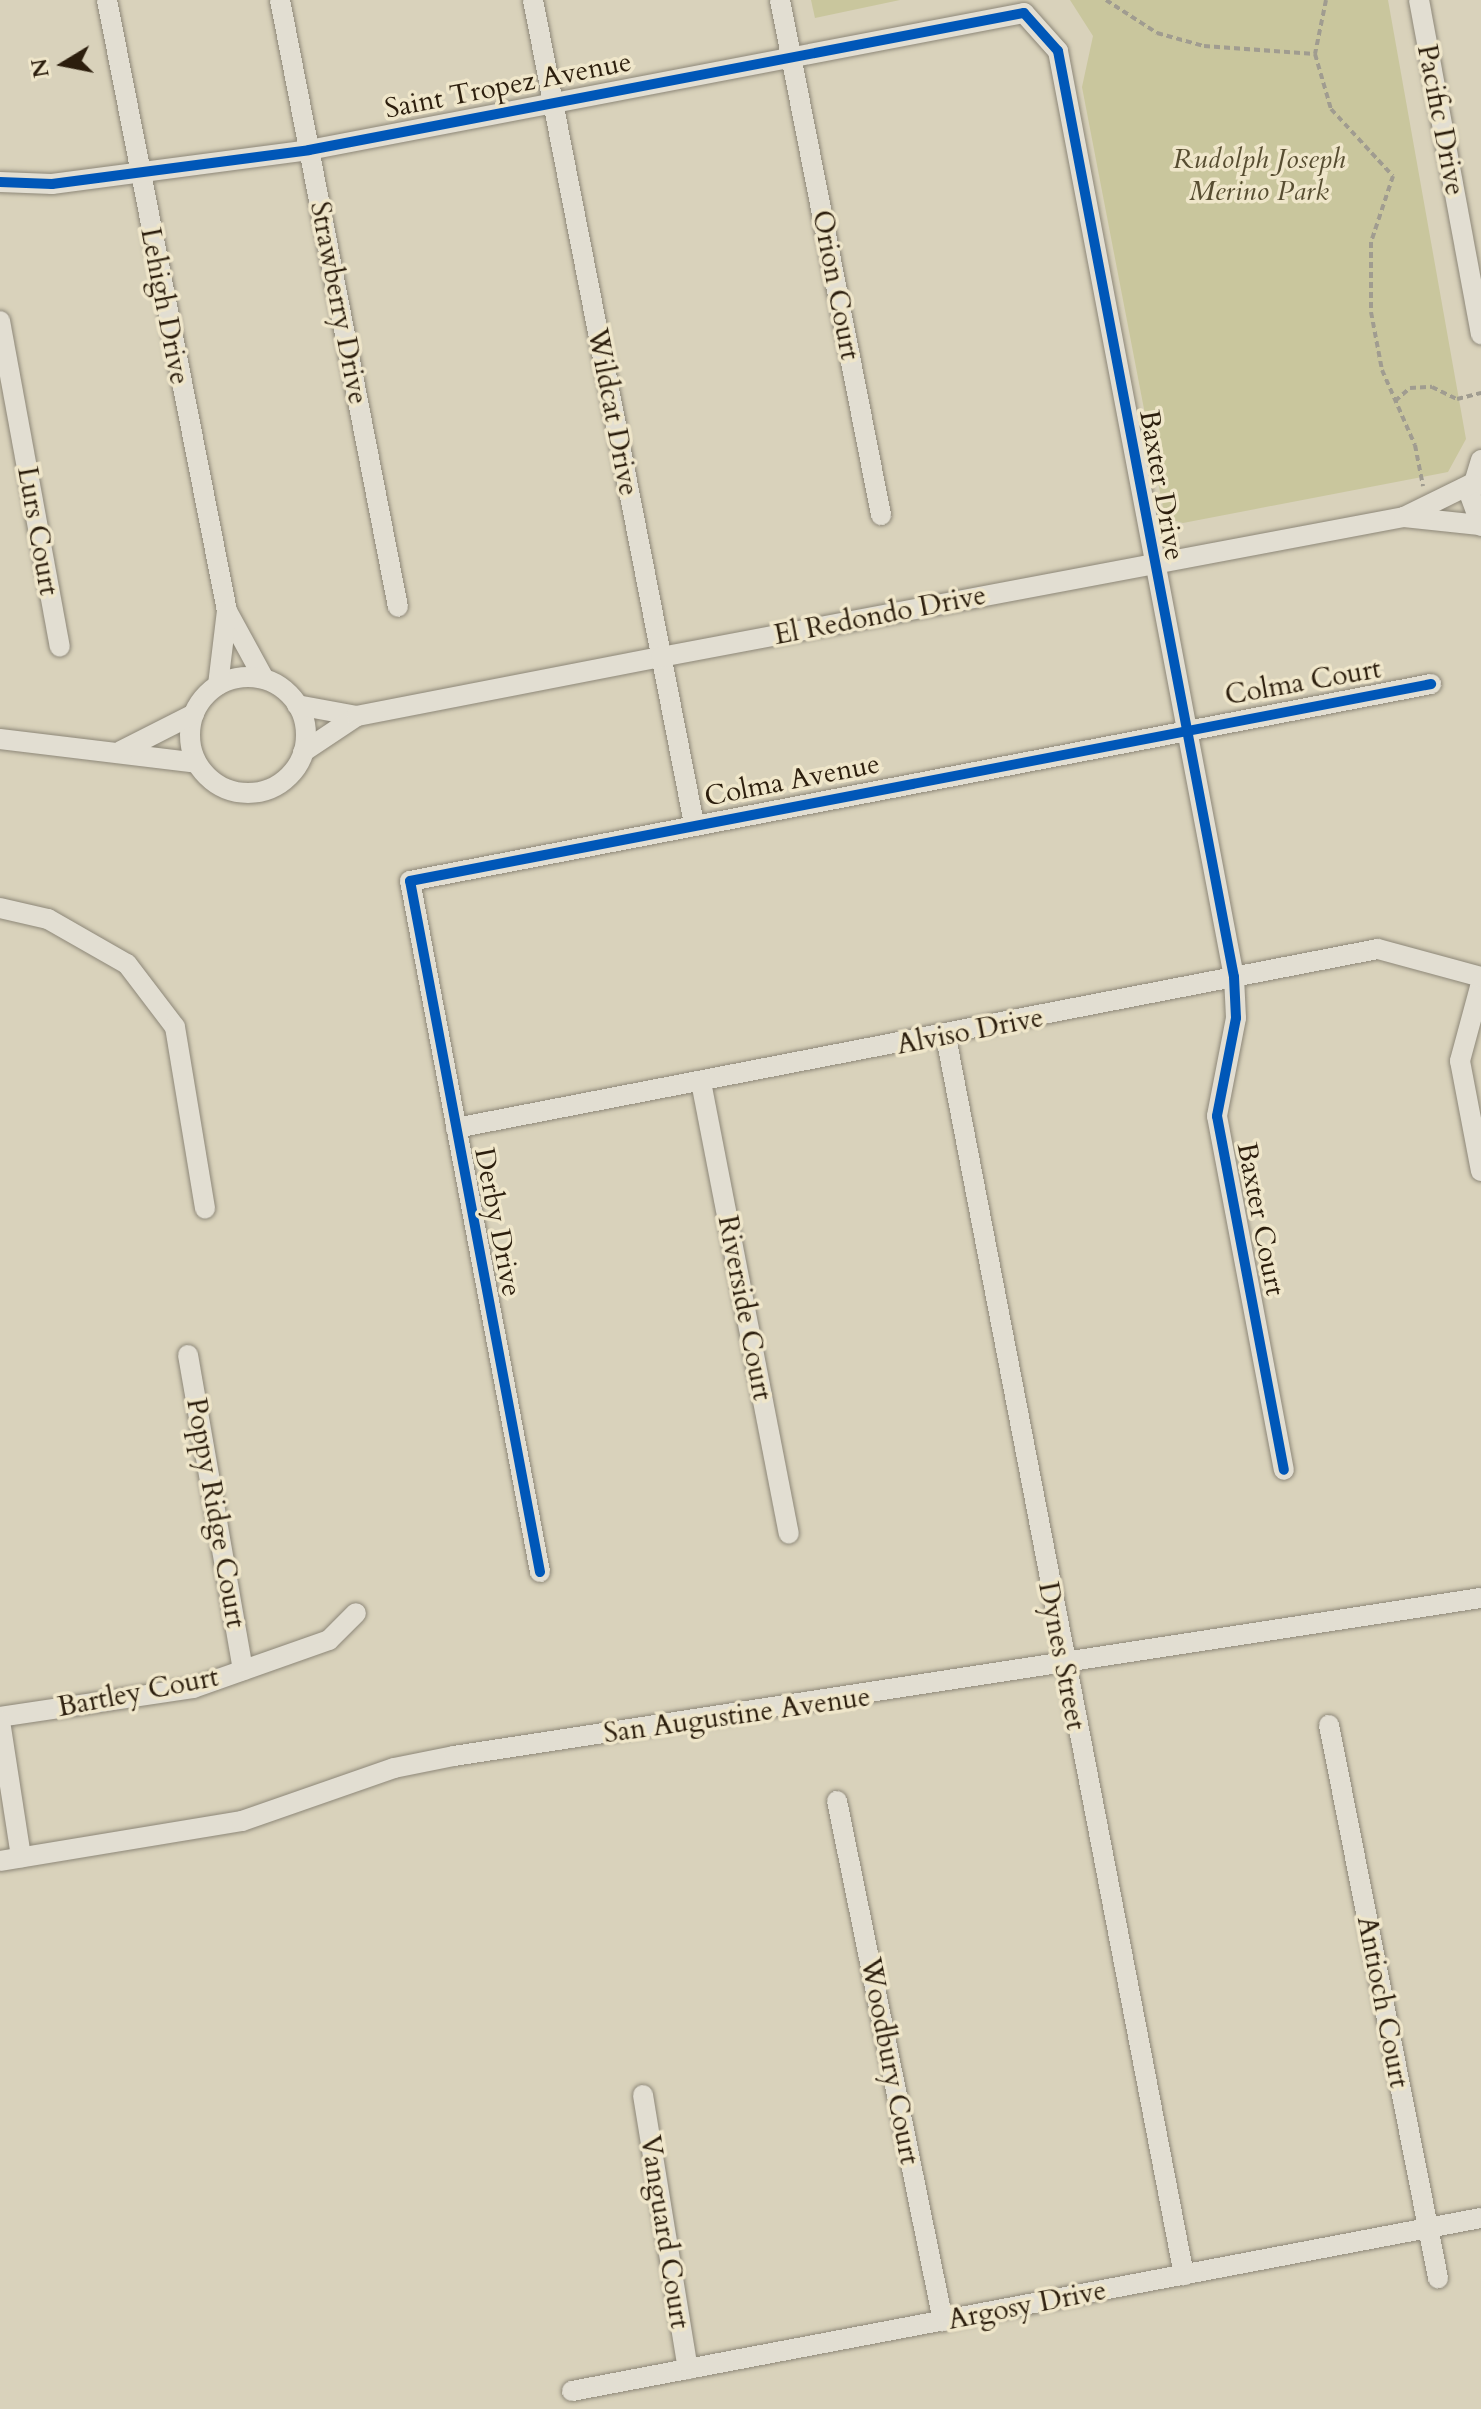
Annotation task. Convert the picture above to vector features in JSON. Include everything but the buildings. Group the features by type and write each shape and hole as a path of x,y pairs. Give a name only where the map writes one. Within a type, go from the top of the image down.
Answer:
{"street":[{"name":"Lehigh Drive","path":"107,0 227,611 264,679"},
{"name":"Strawberry Drive","path":"280,0 398,607"},
{"name":"Wildcat Drive","path":"533,0 694,824"},
{"name":"Orion Court","path":"780,0 881,515"},
{"name":"Pacific Drive","path":"1419,0 1481,334"},
{"name":"Saint Tropez Avenue","path":"0,182 139,175 309,150 552,99 1024,13"},
{"name":"Baxter Drive","path":"1024,13 1058,51 1152,562 1234,977"},
{"name":"Lurs Court","path":"0,321 60,647"},
{"path":"1480,525 1471,484 1481,460"},
{"name":"El Redondo Drive","path":"1404,517 1471,484"},
{"name":"El Redondo Drive","path":"297,705 357,716 1152,562 1404,517 1480,525"},
{"name":"Lehigh Drive","path":"218,685 227,611"},
{"path":"0,739 121,751 197,763 226,789 264,791 281,783 303,752 297,705 264,679 218,685 194,714 121,751"},
{"name":"Colma Court","path":"1184,728 1431,684"},
{"path":"194,714 197,763"},
{"name":"El Redondo Drive","path":"303,752 357,716"},
{"name":"Colma Avenue","path":"410,881 1184,728"},
{"name":"Derby Drive","path":"410,881 540,1572"},
{"path":"0,908 48,919 127,964 175,1027 205,1209"},
{"name":"Alviso Drive","path":"456,1128 946,1037 1378,949 1481,977"},
{"name":"Baxter Court","path":"1234,977 1236,1018 1217,1116 1284,1470"},
{"path":"1481,983 1460,1061 1481,1171"},
{"name":"Dynes Street","path":"946,1037 1063,1666 1184,2275"},
{"name":"Riverside Court","path":"701,1082 789,1534"},
{"name":"Poppy Ridge Court","path":"188,1355 243,1670"},
{"name":"San Augustine Avenue","path":"0,1861 242,1821 394,1768 454,1756 1063,1666 1481,1598"},
{"name":"Bartley Court","path":"0,1719 193,1688 329,1640 356,1613"},
{"path":"0,1719 21,1857"},
{"name":"Antioch Court","path":"1329,1725 1438,2278"},
{"name":"Woodbury Court","path":"837,1801 943,2321"},
{"name":"Vanguard Court","path":"643,2095 688,2369"},
{"name":"Argosy Drive","path":"572,2391 1481,2218"}],"path":[{"path":"1106,0 1157,33 1204,46 1315,54"},
{"path":"1326,0 1315,54 1331,109 1393,176 1371,242 1371,312 1395,401 1415,445 1427,503"},
{"path":"1395,401 1410,388 1432,387 1457,399 1481,393"}],"green space":[{"path":"811,0 900,0 815,18"},
{"name":"Rudolph Joseph Merino Park","path":"1070,0 1388,0 1466,439 1448,472 1183,523 1165,518 1082,87 1093,36"}],"cycle path":[{"path":"0,182 52,184 309,150 1024,13 1058,51 1234,977 1236,1018 1217,1116 1284,1470"},
{"path":"540,1572 410,881 1431,684"}]}
